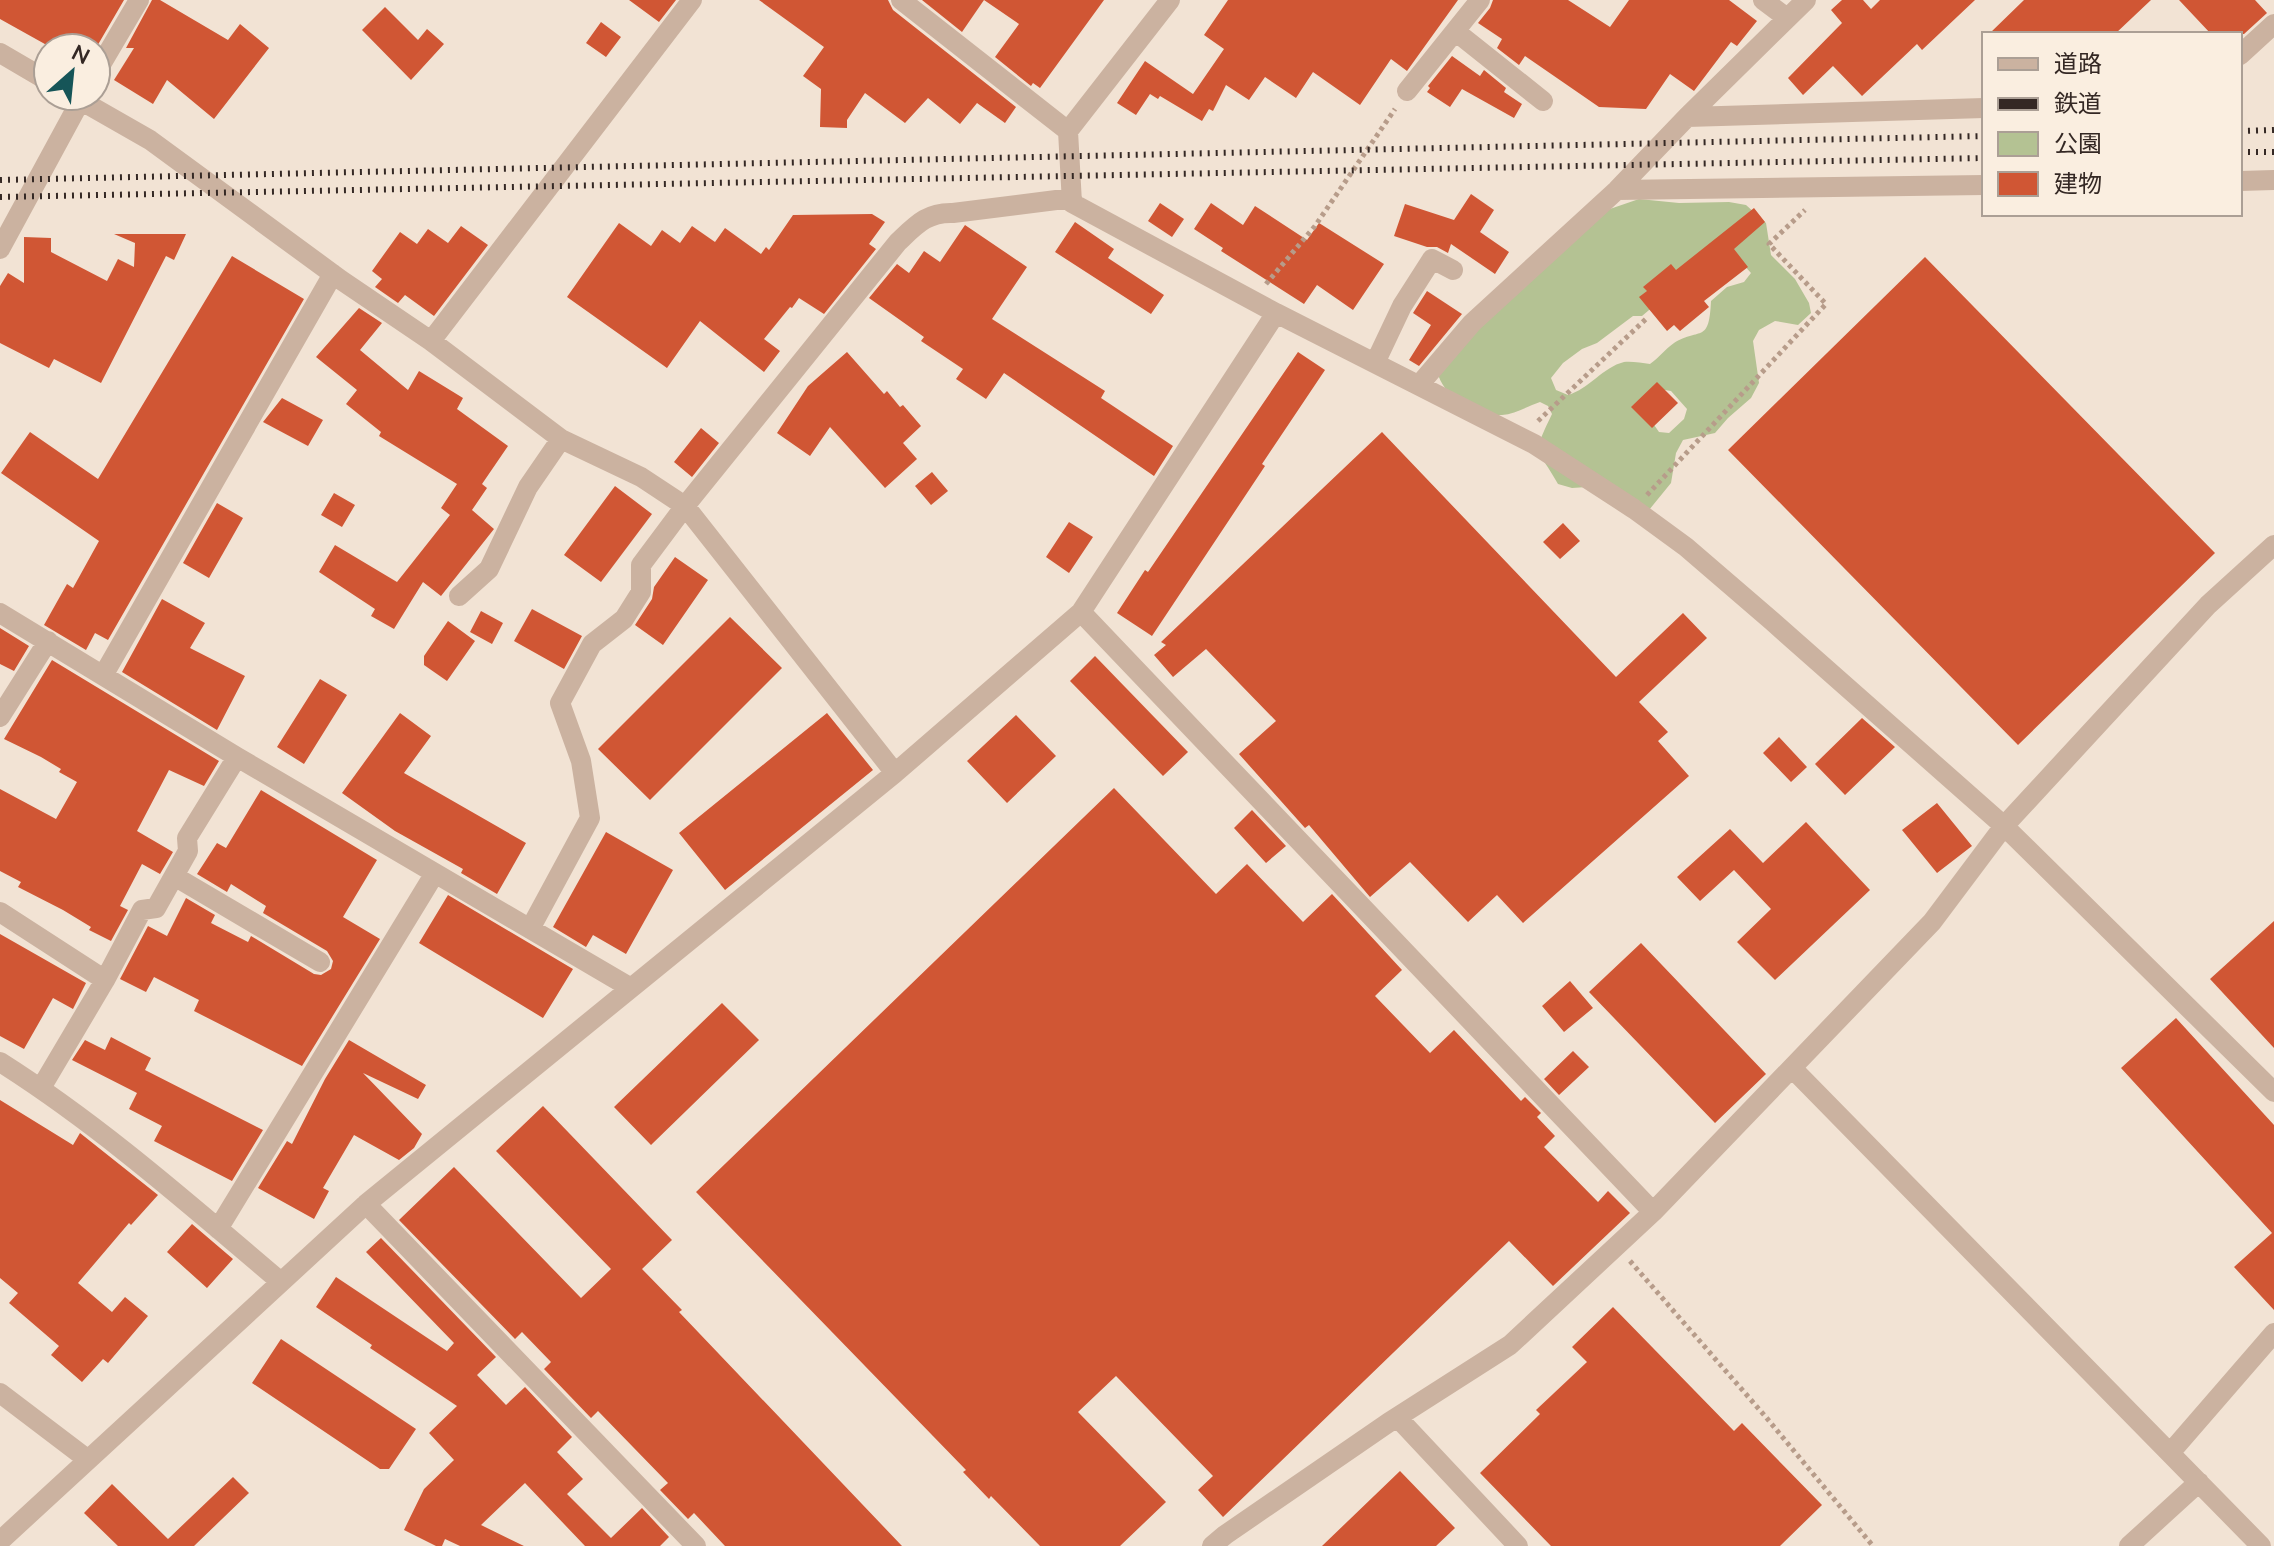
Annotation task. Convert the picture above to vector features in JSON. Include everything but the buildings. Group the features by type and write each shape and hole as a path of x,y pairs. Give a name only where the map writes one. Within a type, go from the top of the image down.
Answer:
{"street":[{"path":"112,46 139,0"},
{"path":"431,341 692,0"},
{"path":"901,0 1068,131"},
{"path":"1170,0 1068,131 1072,203 1276,313 1521,438 1634,509 1686,547 2004,826 2274,1092"},
{"path":"1407,91 1480,0"},
{"path":"1763,0 1787,18"},
{"path":"1419,385 1472,323 1617,190 1806,0"},
{"path":"2242,53 2274,24"},
{"path":"1455,31 1543,101"},
{"path":"0,53 32,72"},
{"path":"1687,117 1982,108"},
{"path":"0,249 71,112"},
{"path":"104,112 150,140 333,274 431,341 561,439 641,477 685,506 895,773"},
{"path":"2242,181 2274,180"},
{"path":"1617,190 1982,185"},
{"path":"530,929 590,818 581,761 560,703 592,644 624,619 641,592 641,565 898,242 916,225 936,212 953,213 1072,198"},
{"path":"1375,363 1402,306 1432,259 1453,270"},
{"path":"104,674 333,274"},
{"path":"0,1541 366,1204 895,773 1081,612 1276,313"},
{"path":"459,596 489,569 528,487 561,439"},
{"path":"1225,1542 1397,1417 1510,1345 1653,1212 1932,922 2004,826 2208,605 2274,545"},
{"path":"1081,612 1653,1212"},
{"path":"0,613 237,757 631,988"},
{"path":"0,717 7,689 48,641"},
{"path":"41,1088 142,910 156,908 188,851 187,838 237,757"},
{"path":"218,1229 435,873"},
{"path":"174,876 320,962"},
{"path":"0,912 105,980"},
{"path":"0,1062 41,1088 127,1152 281,1282"},
{"path":"1792,1068 2261,1546"},
{"path":"366,1204 688,1543"},
{"path":"2170,1453 2274,1333"},
{"path":"0,1393 87,1459"},
{"path":"1397,1417 1518,1546"},
{"path":"2129,1546 2199,1482"}],"path":[{"path":"1252,300 1315,226 1407,91"},
{"path":"1634,509 1826,304 1769,244 1829,187"},
{"path":"1521,438 1648,317"},
{"path":"1617,1246 1873,1546"}],"green space":[{"path":"1639,199 1746,205 1766,223 1771,255 1795,279 1809,303 1811,313 1798,325 1775,321 1759,330 1753,341 1759,383 1751,398 1715,433 1683,440 1676,453 1671,483 1649,510 1587,487 1572,488 1558,484 1539,450 1541,437 1552,414 1548,406 1540,402 1507,414 1481,413 1453,397 1437,371 1454,343 1607,210","holes":["1733,253 1751,273 1744,282 1727,287 1711,301 1706,329 1674,343 1650,364 1624,362 1609,368 1576,392 1568,395 1556,390 1551,378 1563,363 1633,316 1642,316 1662,299","1665,390 1671,391 1687,409 1684,419 1669,433 1659,432 1652,422"]}],"railway":[{"path":"2242,131 2274,130"},
{"path":"0,180 1982,136"},
{"path":"2242,152 2274,152"},
{"path":"0,197 1982,158"}]}
